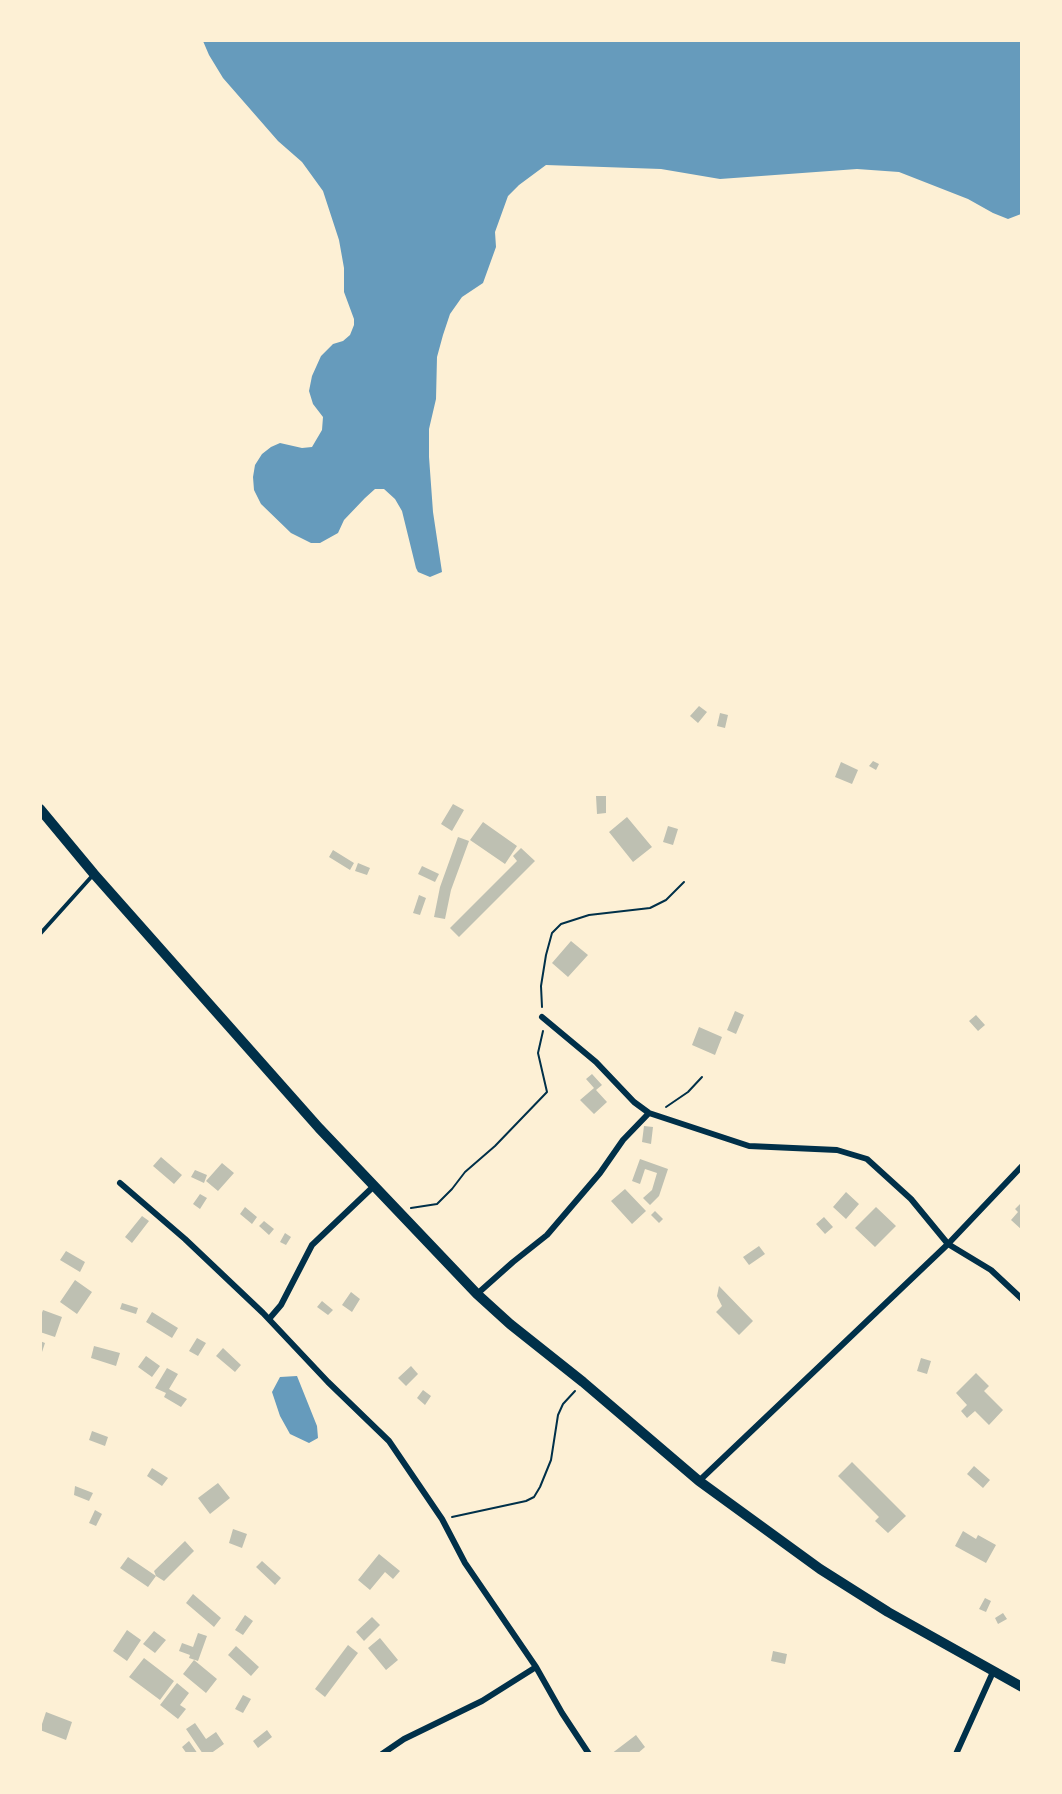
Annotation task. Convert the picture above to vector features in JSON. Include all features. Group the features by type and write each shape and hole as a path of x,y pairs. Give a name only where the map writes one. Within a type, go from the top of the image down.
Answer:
{"main road":[{"path":"40,809 94,874 319,1128 477,1294 510,1324 583,1382 699,1481 820,1569 888,1612 1022,1687"}],"street":[{"path":"542,1017 596,1062 634,1102 649,1113 749,1146 837,1149 867,1159 911,1199 948,1244 991,1270 1022,1299"},
{"path":"477,1294 547,1235 600,1173 622,1140 649,1113"},
{"path":"699,1481 948,1244 1022,1166"},
{"path":"120,1183 185,1239 269,1319 328,1382 389,1441 442,1519 465,1563 536,1667 589,1754"},
{"path":"269,1319 281,1305 312,1245 374,1186"},
{"path":"382,1754 404,1739 482,1701 536,1667"},
{"path":"956,1754 993,1672"}],"lane":[{"path":"40,934 94,874"}],"path":[{"path":"396,1209 436,1204 465,1172 495,1146 547,1092 538,1053 543,1034 541,986 552,933 561,924 589,915 650,908 666,900 684,882"},
{"path":"649,1113 666,1107 688,1092 702,1077"},
{"path":"442,1519 526,1501 534,1497 551,1460 558,1415 563,1404 583,1382"}],"water":[{"path":"203,41 1021,41 1021,214 1008,219 968,199 899,172 857,169 720,179 661,169 546,165 508,196 495,232 496,247 483,283 462,297 450,314 443,335 437,357 436,399 429,429 433,512 442,572 430,577 418,572 402,511 395,499 384,489 375,489 344,520 338,533 320,543 311,543 291,533 261,504 254,490 255,465 262,454 280,443 302,448 312,447 322,430 323,417 313,404 309,391 312,376 321,356 333,344 343,341 350,335 354,319 344,292 344,268 339,240 323,191 302,162 278,141 223,78"},
{"path":"297,1376 317,1426 318,1438 309,1443 290,1434 280,1416 272,1392 280,1377"}],"building":[{"path":"699,706 707,712 698,723 690,716"},
{"path":"720,713 728,715 725,728 717,726"},
{"path":"873,761 879,764 876,770 869,766"},
{"path":"841,762 858,770 852,784 835,777"},
{"path":"596,796 606,796 606,813 597,814"},
{"path":"453,804 464,810 452,831 441,824"},
{"path":"627,817 652,847 633,862 609,832"},
{"path":"483,822 517,846 505,864 470,840"},
{"path":"668,826 678,829 673,845 663,842"},
{"path":"458,837 469,841 451,890 445,919 434,917 440,887"},
{"path":"521,848 535,861 459,937 450,928 517,861 513,856"},
{"path":"333,850 354,863 350,870 329,857"},
{"path":"358,863 370,868 367,875 355,871"},
{"path":"422,866 439,874 435,882 418,874"},
{"path":"419,895 426,898 420,915 413,913"},
{"path":"571,941 588,955 568,977 552,963"},
{"path":"735,1011 744,1015 736,1034 727,1030"},
{"path":"976,1015 985,1025 978,1031 969,1021"},
{"path":"699,1027 722,1037 715,1055 692,1045"},
{"path":"592,1074 602,1085 596,1090 607,1102 594,1114 580,1100 594,1088 586,1079"},
{"path":"644,1126 653,1127 651,1144 642,1142"},
{"path":"161,1157 182,1175 174,1184 153,1166"},
{"path":"640,1159 668,1169 659,1196 650,1205 643,1198 652,1190 657,1173 645,1169 640,1184 632,1181"},
{"path":"222,1163 234,1173 218,1191 206,1181"},
{"path":"195,1170 207,1175 204,1183 191,1177"},
{"path":"625,1189 646,1211 632,1224 611,1201"},
{"path":"846,1192 859,1204 846,1219 833,1207"},
{"path":"200,1194 207,1198 200,1209 193,1204"},
{"path":"1022,1202 1022,1230 1011,1220 1018,1212 1015,1209"},
{"path":"245,1207 257,1217 252,1224 240,1214"},
{"path":"876,1207 896,1226 875,1247 855,1228"},
{"path":"655,1211 663,1219 659,1223 651,1215"},
{"path":"142,1216 149,1221 132,1243 125,1237"},
{"path":"824,1217 833,1227 825,1234 816,1224"},
{"path":"264,1221 274,1229 269,1235 259,1226"},
{"path":"285,1233 291,1237 286,1245 280,1242"},
{"path":"759,1246 765,1254 749,1265 743,1257"},
{"path":"66,1251 85,1262 80,1272 60,1260"},
{"path":"75,1280 92,1292 77,1314 60,1302"},
{"path":"719,1286 753,1321 739,1335 716,1312 722,1306 717,1296"},
{"path":"351,1292 360,1299 352,1312 342,1305"},
{"path":"322,1301 333,1310 328,1315 317,1307"},
{"path":"122,1303 138,1308 136,1314 120,1309"},
{"path":"43,1310 62,1317 55,1337 40,1332 40,1318"},
{"path":"152,1312 178,1328 172,1338 146,1322"},
{"path":"197,1338 206,1343 198,1356 189,1351"},
{"path":"40,1341 45,1343 41,1355 40,1355"},
{"path":"94,1346 120,1353 116,1366 91,1358"},
{"path":"223,1348 241,1365 235,1372 216,1356"},
{"path":"146,1356 160,1366 152,1377 138,1367"},
{"path":"921,1358 931,1361 927,1374 917,1371"},
{"path":"411,1366 418,1374 406,1386 398,1378"},
{"path":"167,1368 178,1374 169,1389 187,1399 181,1407 164,1397 166,1393 155,1388"},
{"path":"976,1373 989,1386 984,1391 1003,1410 989,1425 975,1411 967,1418 961,1411 967,1405 956,1393"},
{"path":"423,1390 431,1396 425,1405 417,1398"},
{"path":"92,1431 108,1437 105,1446 89,1440"},
{"path":"852,1462 906,1516 888,1533 875,1521 879,1517 838,1476"},
{"path":"974,1466 990,1480 983,1488 967,1474"},
{"path":"152,1468 168,1478 162,1486 147,1476"},
{"path":"218,1483 230,1498 210,1514 198,1498"},
{"path":"75,1486 93,1493 89,1501 74,1495"},
{"path":"95,1510 102,1514 96,1526 89,1523"},
{"path":"233,1529 247,1534 242,1548 229,1543"},
{"path":"963,1531 976,1539 978,1535 996,1545 986,1563 955,1546"},
{"path":"185,1541 194,1551 164,1581 156,1576 154,1571"},
{"path":"379,1554 400,1571 393,1579 385,1572 370,1590 358,1580"},
{"path":"128,1557 156,1576 148,1587 120,1568"},
{"path":"262,1561 281,1578 275,1585 256,1567"},
{"path":"193,1594 221,1618 214,1627 186,1603"},
{"path":"985,1598 991,1601 986,1612 979,1609"},
{"path":"1003,1613 1007,1619 998,1624 995,1618"},
{"path":"245,1615 253,1621 243,1635 235,1630"},
{"path":"372,1617 380,1625 364,1641 356,1632"},
{"path":"127,1630 141,1640 127,1661 113,1651"},
{"path":"154,1631 166,1640 155,1653 143,1644"},
{"path":"198,1633 207,1636 198,1661 179,1651 182,1643 193,1647"},
{"path":"380,1638 398,1660 386,1670 368,1648"},
{"path":"348,1645 358,1653 325,1697 315,1689"},
{"path":"236,1646 259,1667 251,1676 228,1655"},
{"path":"773,1651 787,1654 785,1664 771,1661"},
{"path":"144,1658 174,1681 160,1700 129,1677"},
{"path":"194,1660 217,1679 206,1693 183,1674"},
{"path":"177,1683 189,1693 180,1705 186,1709 178,1719 160,1705"},
{"path":"243,1695 251,1699 243,1713 235,1709"},
{"path":"46,1712 72,1722 66,1740 40,1730"},
{"path":"195,1723 206,1739 216,1732 224,1744 210,1754 203,1754 186,1729"},
{"path":"267,1730 272,1737 258,1748 253,1741"},
{"path":"636,1735 645,1747 637,1754 611,1754"},
{"path":"189,1741 198,1754 187,1754 182,1747"}]}
